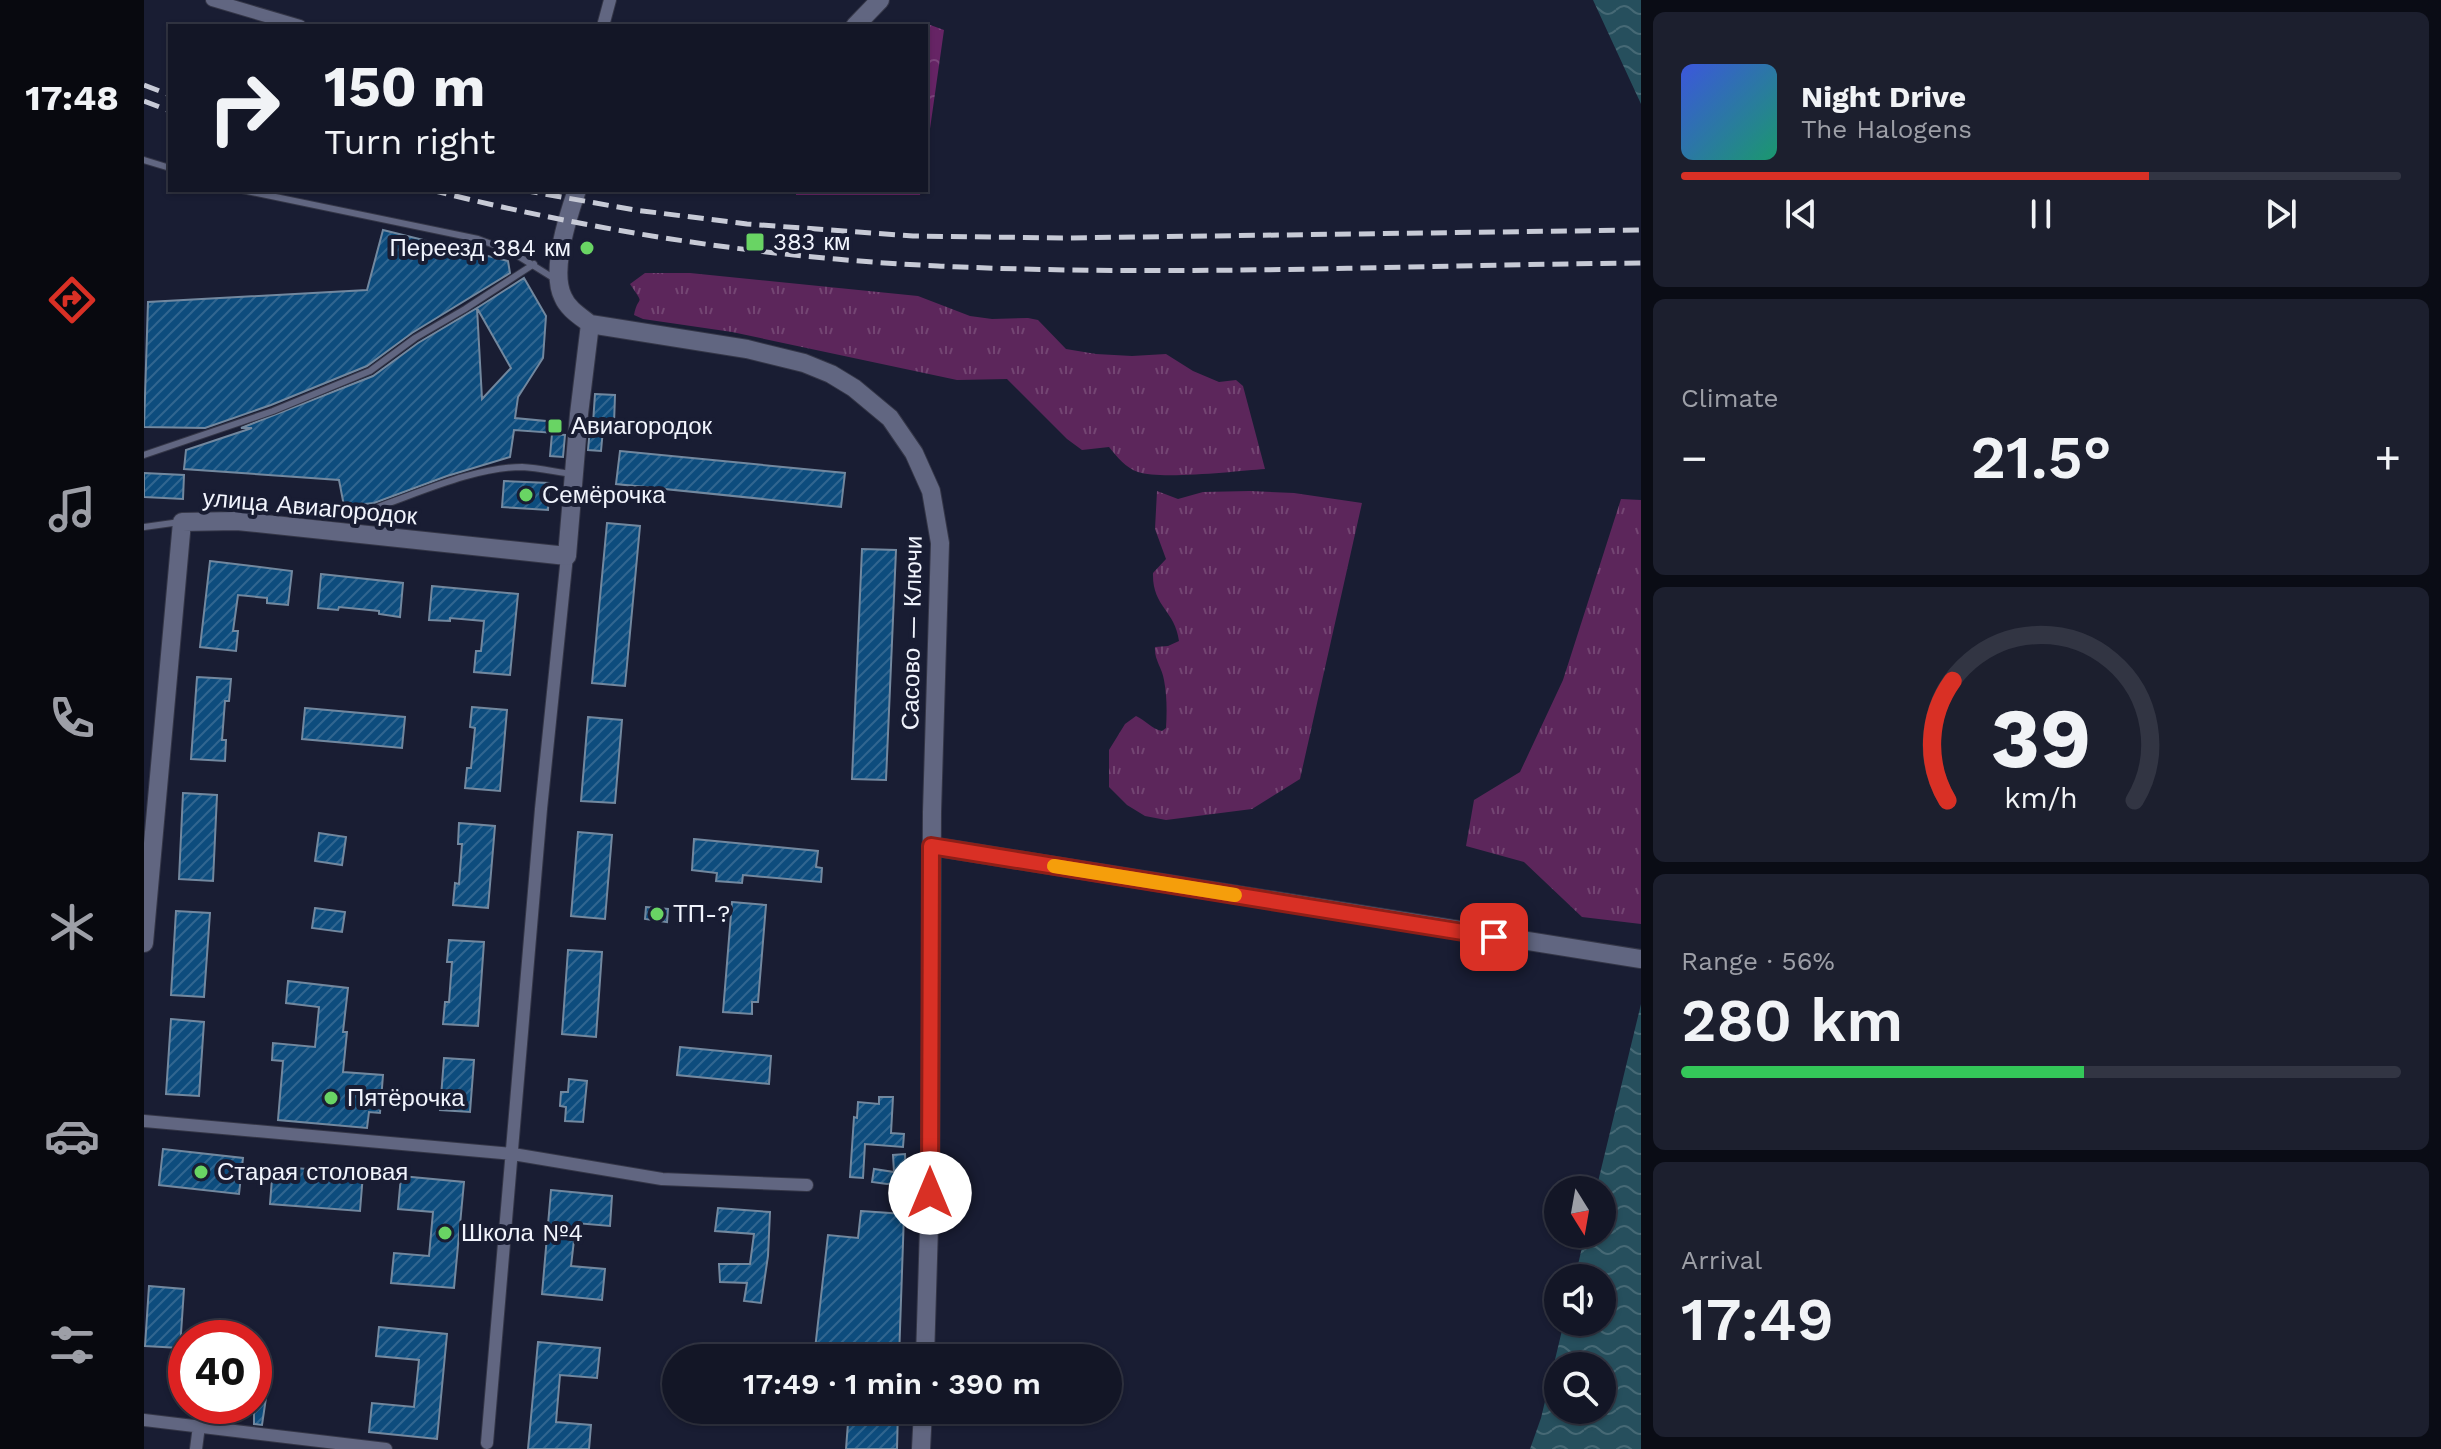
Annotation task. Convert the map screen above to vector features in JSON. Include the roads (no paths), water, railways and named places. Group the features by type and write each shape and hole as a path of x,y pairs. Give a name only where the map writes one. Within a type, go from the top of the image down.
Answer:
{"street":[{"path":"212,0 293,24"},
{"path":"604,24 610,0"},
{"path":"857,24 880,0"},
{"path":"487,1443 541,809 590,324 570,308 562,296 558,281 564,237 576,192"},
{"name":"Сасово — Ключи","path":"590,324 747,349 804,363 831,374 874,403 903,435 931,491 940,543 931,846 930,1193 925,1344"},
{"name":"улица Авиагородок","path":"144,943 182,522 237,521 567,556"},
{"path":"931,846 1641,959"},
{"path":"144,1121 513,1154 662,1179 807,1185"},
{"path":"144,1420 386,1449"},
{"path":"921,1449 922,1424"},
{"path":"196,1449 199,1426"}],"lane":[{"path":"144,160 168,167"},
{"path":"252,192 478,239 510,251 558,281"},
{"path":"144,455 273,411 370,371 415,338 534,264"},
{"path":"378,507 501,469 523,467 576,474"},
{"path":"144,527 182,522"}],"water":[{"path":"1593,0 1641,0 1641,104"},
{"path":"1641,1004 1641,1449 1530,1449 1544,1405 1544,1424 1616,1424 1616,1352 1557,1352 1561,1336 1616,1336 1616,1264 1578,1264 1582,1248 1616,1248 1616,1176 1599,1176"}],"railway":[{"path":"144,85 168,94"},
{"path":"144,101 168,110"},
{"path":"439,192 556,218 683,241 810,257 938,266 1114,270 1641,263"},
{"path":"533,192 635,210 747,224 913,236 1062,238 1641,230"}],"place":[{"name":"383 км","path":"755,242"},
{"name":"Переезд 384 км","path":"587,248"},
{"name":"Авиагородок","path":"555,426"},
{"name":"Семёрочка","path":"526,495"},
{"name":"ТП-?","path":"657,914"},
{"name":"Пятёрочка","path":"331,1098"},
{"name":"Старая столовая","path":"201,1172"},
{"name":"Школа №4","path":"445,1233"}]}
